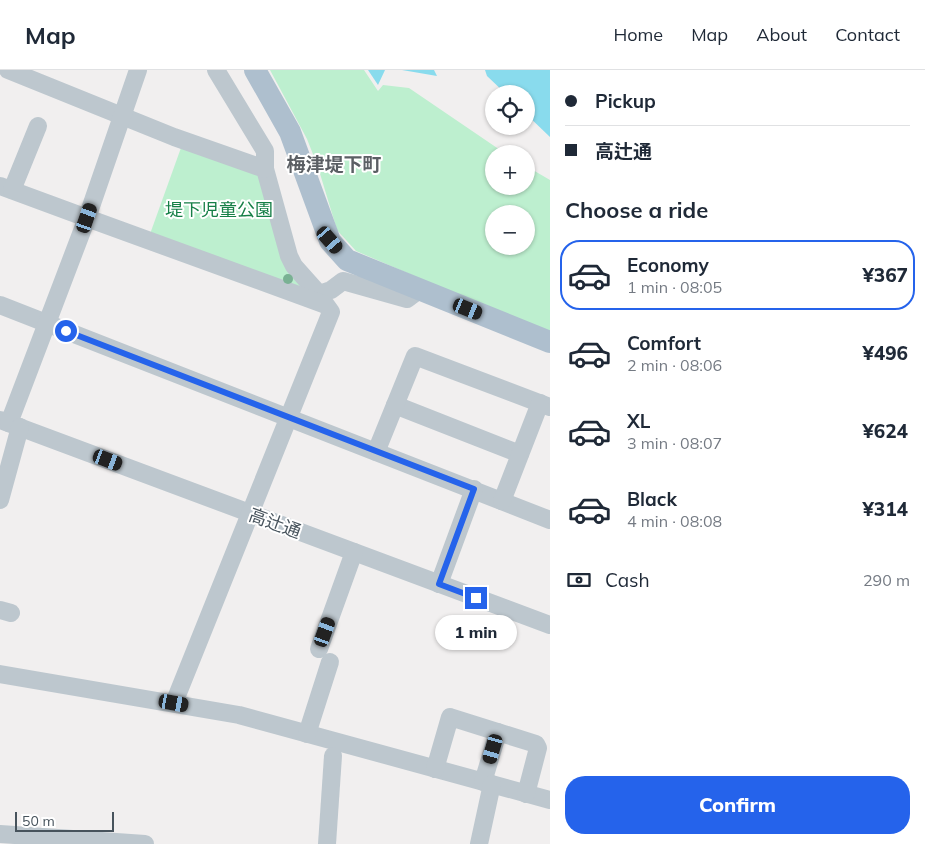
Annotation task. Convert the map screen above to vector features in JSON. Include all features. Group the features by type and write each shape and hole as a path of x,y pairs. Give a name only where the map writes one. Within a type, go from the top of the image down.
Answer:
{"main road":[{"path":"255,70 290,132 330,240 347,260 550,342"}],"street":[{"path":"8,70 174,137 264,168"},
{"path":"0,500 10,424 87,218 138,70"},
{"path":"174,703 331,312 294,266 289,256 264,168 265,152 216,70"},
{"path":"38,126 6,188 318,298"},
{"path":"318,298 343,281 407,299 419,290"},
{"path":"0,305 550,520"},
{"path":"376,452 415,356 545,405 520,454 502,501"},
{"path":"395,405 520,454"},
{"name":"高辻通","path":"10,424 550,625"},
{"path":"439,584 474,489"},
{"path":"308,734 324,655 354,552"},
{"path":"0,674 174,703 239,716 550,800"},
{"path":"435,769 450,717 536,744 538,748 526,794"},
{"path":"479,844 498,732"},
{"path":"327,844 333,756"},
{"path":"0,834 145,844"}],"green space":[{"path":"270,70 364,70 378,91 383,85 409,88 493,145 485,145 485,195 535,195 535,171 550,180 550,334 356,251 337,230 318,167 307,139"},
{"name":"堤下児童公園","path":"182,145 263,175 304,288 150,234"}],"water":[{"path":"368,70 385,70 378,85"},
{"path":"402,70 434,70 437,76"},
{"path":"485,70 550,70 550,137 535,123 535,85 496,85 487,76"}],"district":[{"name":"梅津堤下町","path":"334,164"}],"route":[{"path":"66,331 474,489 439,584 476,598"}]}
